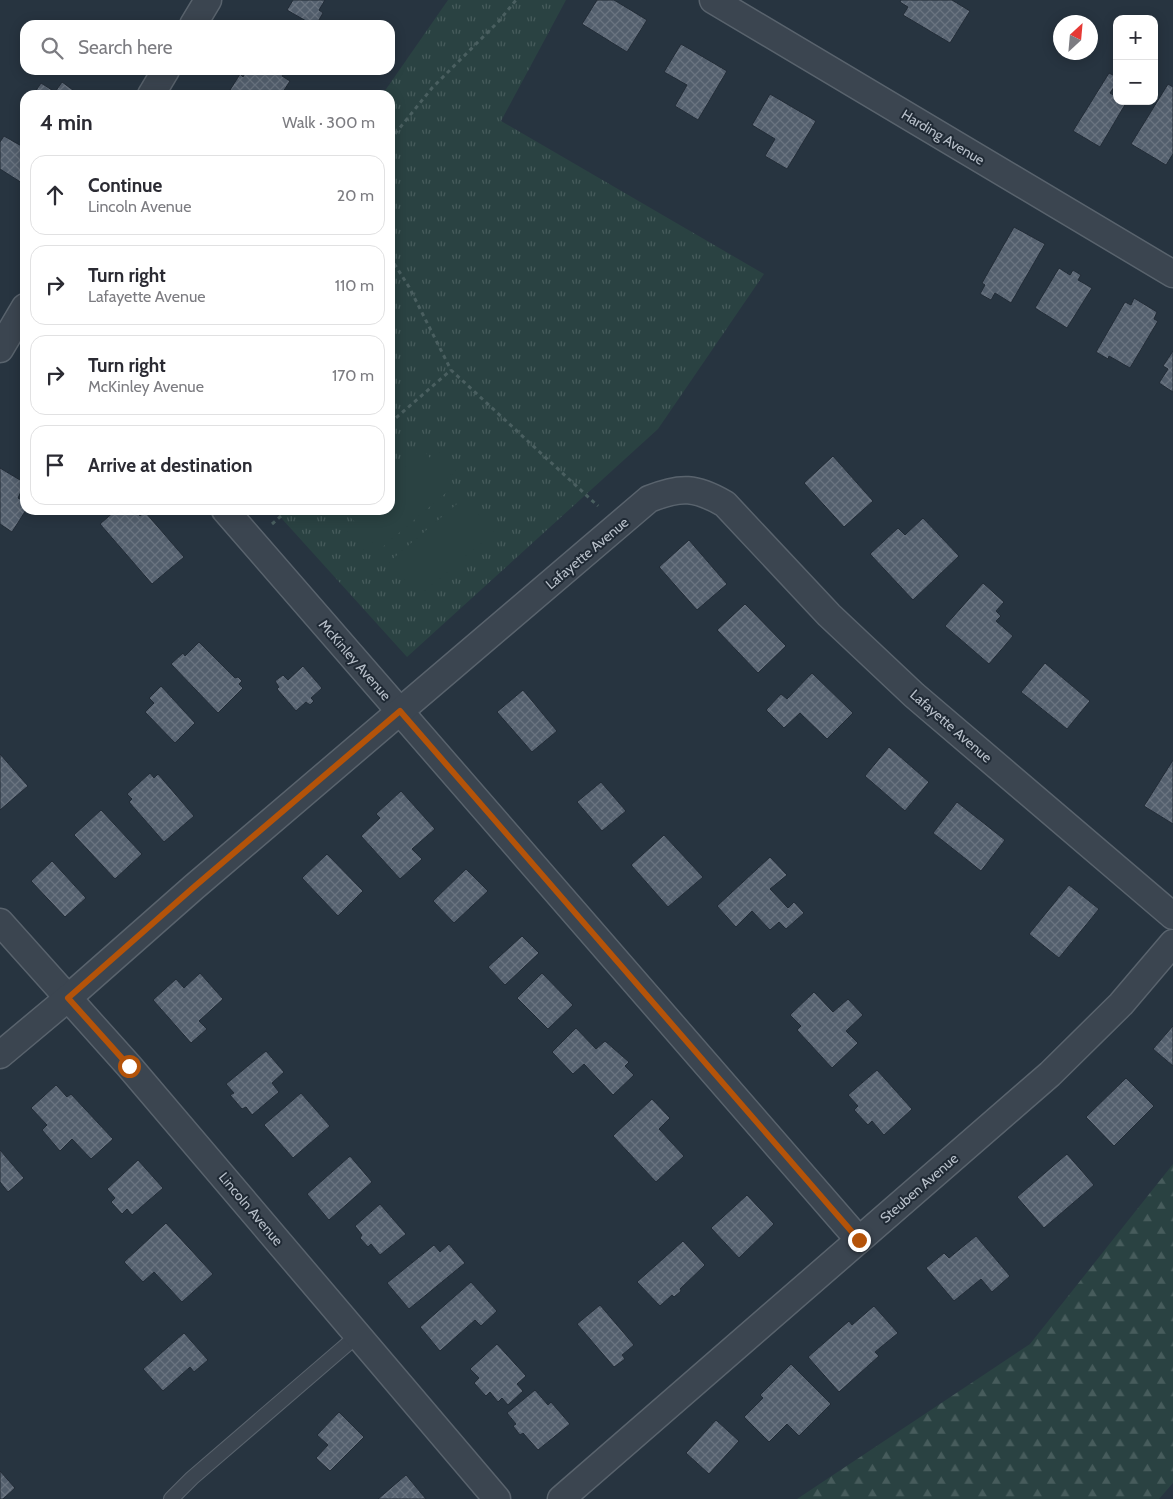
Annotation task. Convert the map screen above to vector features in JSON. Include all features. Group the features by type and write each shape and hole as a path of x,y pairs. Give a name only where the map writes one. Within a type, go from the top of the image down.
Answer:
{"street":[{"path":"196,20 208,0"},
{"name":"Harding Avenue","path":"713,0 1173,274"},
{"path":"155,90 163,75"},
{"path":"0,349 20,315"},
{"name":"Lafayette Avenue","path":"0,1055 618,525 649,499 668,492 687,490 707,494 725,504 829,615 914,695 1173,916"},
{"name":"McKinley Avenue","path":"230,515 859,1240"},
{"name":"Lincoln Avenue","path":"0,922 136,1073 497,1499"},
{"name":"Steuben Avenue","path":"561,1499 1050,1074 1121,1004 1173,943"}],"lane":[{"path":"171,1499 192,1478 358,1335"}],"path":[{"path":"395,134 432,88 499,21 516,0"},
{"path":"395,266 409,287 451,370 618,525"},
{"path":"395,419 451,370"}],"green space":[{"path":"448,0 566,0 501,121 764,274 658,429 407,657 279,515 395,515 395,90 385,90"},
{"path":"424,451 431,459 439,452 456,471 447,478 454,486 379,550 372,542 364,550 347,531 356,523 349,516 395,515 395,477"},
{"path":"464,498 494,532 419,596 389,562"},
{"path":"1173,1164 1173,1483 1159,1499 797,1499 1030,1344"}],"building":[{"path":"293,0 325,0 319,10 323,13 319,20 304,20 287,10"},
{"path":"597,0 614,0 647,20 627,52 582,24"},
{"path":"901,0 952,0 970,11 950,43 903,15 908,7 900,2"},
{"path":"681,44 727,71 698,120 675,106 687,85 664,72"},
{"path":"1109,73 1113,75 1113,89 1110,93 1113,95 1113,105 1125,105 1100,147 1073,131"},
{"path":"239,75 243,77 244,75 283,75 290,81 284,90 230,90"},
{"path":"62,82 73,90 56,90"},
{"path":"41,83 52,90 36,90"},
{"path":"1168,84 1173,87 1173,154 1166,165 1131,144 1155,105 1158,105 1158,100"},
{"path":"770,94 816,121 787,169 765,156 775,139 752,125"},
{"path":"4,136 20,145 20,182 0,169 0,142"},
{"path":"1014,227 1045,244 1011,303 995,293 991,300 980,294 985,285 982,283"},
{"path":"1059,268 1070,275 1073,270 1081,275 1078,280 1092,288 1067,328 1035,308"},
{"path":"1134,298 1157,312 1154,319 1158,321 1130,368 1109,356 1108,359 1096,352 1125,302 1131,305"},
{"path":"1173,351 1173,392 1159,383 1168,369 1163,366"},
{"path":"833,456 873,501 844,527 804,483"},
{"path":"0,468 20,480 20,494 18,498 20,499 20,515 23,515 12,532 0,524"},
{"path":"110,515 148,515 184,557 152,584 100,524"},
{"path":"923,518 959,556 913,600 870,554 898,528 905,535"},
{"path":"689,540 727,584 697,610 659,567"},
{"path":"983,583 1004,602 996,611 1001,616 996,621 1013,636 989,664 945,626"},
{"path":"745,604 786,646 758,673 717,630"},
{"path":"199,642 235,678 238,677 242,681 239,684 243,688 218,713 171,664 183,653 185,656"},
{"path":"1045,663 1090,701 1067,729 1021,692"},
{"path":"303,666 322,688 311,698 314,701 310,705 306,702 296,711 277,689 279,687 275,681 283,675 288,680"},
{"path":"812,673 853,713 827,739 800,713 784,728 766,710 781,694 787,699"},
{"path":"161,686 195,723 175,743 145,712 154,703 149,698"},
{"path":"523,690 557,731 532,752 497,712"},
{"path":"889,747 929,782 905,811 865,776"},
{"path":"0,754 28,786 0,810"},
{"path":"1173,760 1173,824 1144,806"},
{"path":"150,773 154,778 158,774 194,816 164,842 129,802 132,799 127,794"},
{"path":"601,782 626,811 602,831 577,802"},
{"path":"401,791 435,829 412,849 422,859 400,879 361,836 380,818 376,814"},
{"path":"957,802 1005,840 981,871 933,833"},
{"path":"101,810 142,854 115,879 74,835"},
{"path":"664,835 703,877 668,907 631,865"},
{"path":"327,854 363,891 338,916 302,878"},
{"path":"770,857 787,875 770,889 788,908 794,902 804,913 786,929 779,922 770,930 752,911 736,927 717,906"},
{"path":"52,861 86,898 65,917 31,881"},
{"path":"466,869 488,891 454,923 433,901"},
{"path":"1069,885 1099,909 1059,958 1029,934"},
{"path":"522,936 539,953 505,985 488,967"},
{"path":"200,973 223,999 199,1021 207,1029 191,1043 153,1000 176,979 184,988"},
{"path":"542,973 573,1005 548,1029 517,998"},
{"path":"814,992 833,1012 848,999 863,1015 846,1031 858,1043 832,1068 797,1030 801,1026 790,1015"},
{"path":"1173,1026 1173,1066 1153,1049"},
{"path":"576,1028 596,1049 605,1041 629,1062 625,1066 634,1075 613,1095 584,1064 573,1074 552,1052"},
{"path":"266,1051 284,1072 272,1083 279,1092 252,1115 246,1107 242,1109 230,1095 234,1093 226,1084"},
{"path":"877,1070 912,1109 884,1135 872,1121 868,1125 854,1110 858,1106 848,1095"},
{"path":"1126,1078 1154,1106 1114,1146 1086,1117"},
{"path":"56,1085 67,1097 71,1094 113,1139 91,1159 72,1139 60,1151 42,1130 47,1125 31,1108"},
{"path":"301,1093 330,1126 293,1158 264,1125"},
{"path":"652,1099 670,1118 659,1129 684,1156 656,1182 613,1136"},
{"path":"0,1150 24,1178 8,1192 0,1182"},
{"path":"1067,1154 1094,1185 1044,1228 1017,1197"},
{"path":"350,1156 372,1182 329,1220 307,1194"},
{"path":"138,1160 163,1188 132,1215 127,1209 122,1214 111,1202 115,1198 107,1189"},
{"path":"747,1195 774,1224 739,1258 711,1228"},
{"path":"380,1204 406,1234 380,1255 371,1244 368,1247 360,1238 362,1235 355,1226"},
{"path":"166,1223 213,1274 182,1302 154,1272 143,1282 124,1262"},
{"path":"976,1236 1010,1276 992,1292 981,1279 954,1301 926,1268 944,1253 949,1258"},
{"path":"683,1241 705,1265 680,1289 681,1291 674,1297 672,1295 660,1306 637,1282"},
{"path":"449,1244 465,1263 409,1309 387,1283 434,1245 440,1252"},
{"path":"471,1282 497,1311 481,1326 475,1320 440,1351 420,1327"},
{"path":"600,1305 634,1345 622,1355 625,1359 614,1367 577,1324"},
{"path":"874,1306 898,1333 875,1352 879,1356 839,1392 808,1357 849,1321 852,1325"},
{"path":"184,1333 208,1360 194,1372 190,1367 163,1391 143,1369"},
{"path":"497,1344 526,1376 517,1384 523,1391 508,1405 502,1398 498,1402 490,1392 486,1396 474,1383 479,1378 470,1369"},
{"path":"791,1364 831,1404 799,1436 787,1424 769,1442 744,1417 763,1398 760,1395"},
{"path":"535,1390 548,1405 551,1402 570,1424 538,1450 523,1433 520,1435 513,1426 516,1424 507,1413"},
{"path":"339,1412 364,1437 330,1471 316,1458 328,1445 317,1435"},
{"path":"716,1420 739,1441 709,1474 686,1453"},
{"path":"0,1471 15,1488 3,1499 0,1499"},
{"path":"406,1475 426,1499 378,1499"}],"route":[{"path":"129,1066 68,998 194,887 400,711 859,1240"}]}
